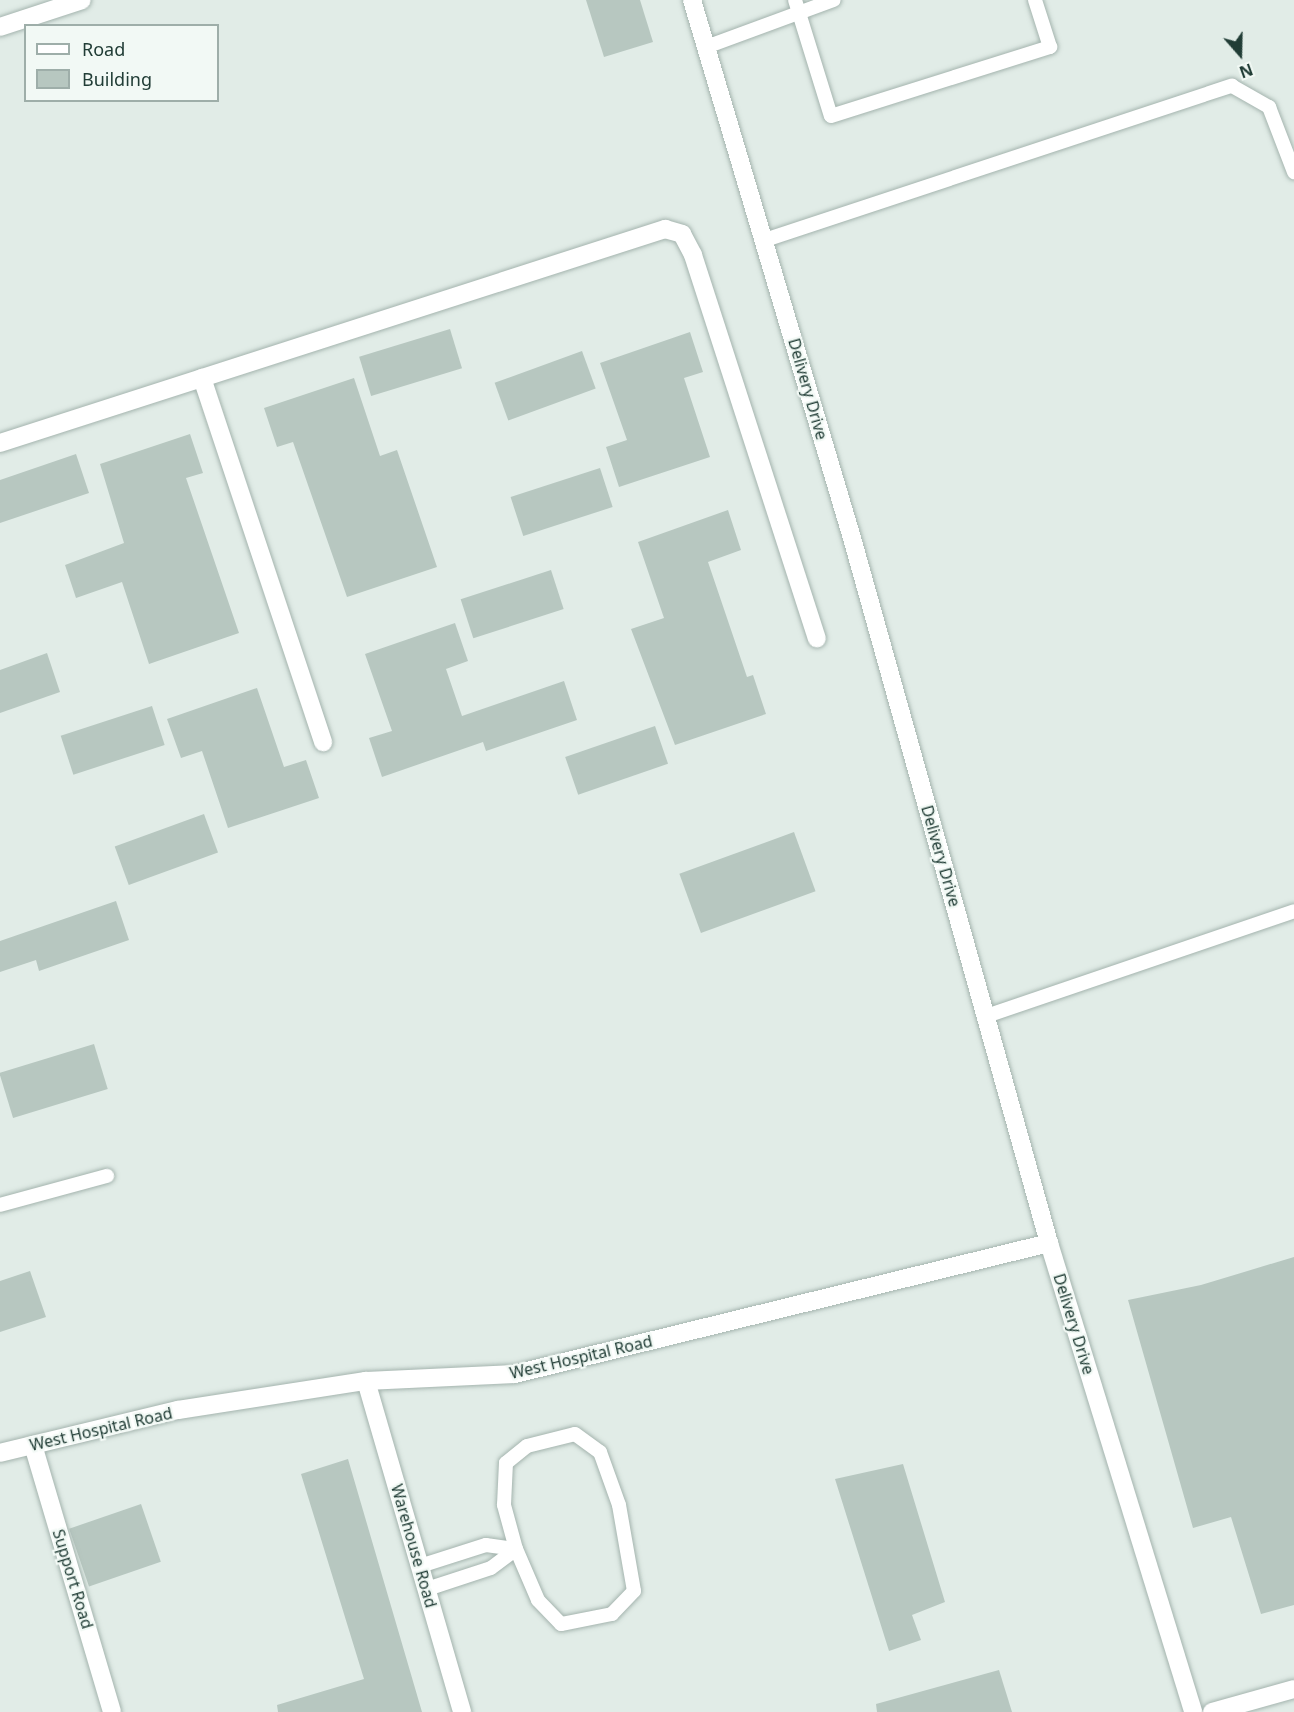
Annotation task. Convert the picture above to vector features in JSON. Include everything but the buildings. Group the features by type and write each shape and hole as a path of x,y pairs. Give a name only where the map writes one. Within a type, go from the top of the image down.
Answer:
{"street":[{"path":"0,27 82,0"},
{"name":"Delivery Drive","path":"692,0 765,240 1049,1243 1193,1712"},
{"path":"0,443 665,229 681,234 693,255 817,638"},
{"path":"202,378 323,742"},
{"name":"West Hospital Road","path":"0,1453 177,1410 366,1381 515,1374 1049,1243"},
{"name":"Warehouse Road","path":"366,1381 462,1712"},
{"name":"Support Road","path":"33,1445 112,1712"},
{"path":"1212,1712 1294,1689"}],"lane":[{"path":"706,47 797,6 834,0"},
{"path":"797,6 831,116 1050,47 1035,0"},
{"path":"765,240 1232,86 1269,107 1294,172"},
{"path":"986,1016 1294,911"},
{"path":"0,1204 107,1176"},
{"path":"575,1434 600,1452 619,1505 634,1591 612,1614 561,1624 538,1600 516,1549 504,1504 506,1463 527,1446 575,1434"},
{"path":"420,1566 486,1545 516,1549"},
{"path":"427,1589 491,1568 516,1549"}]}
